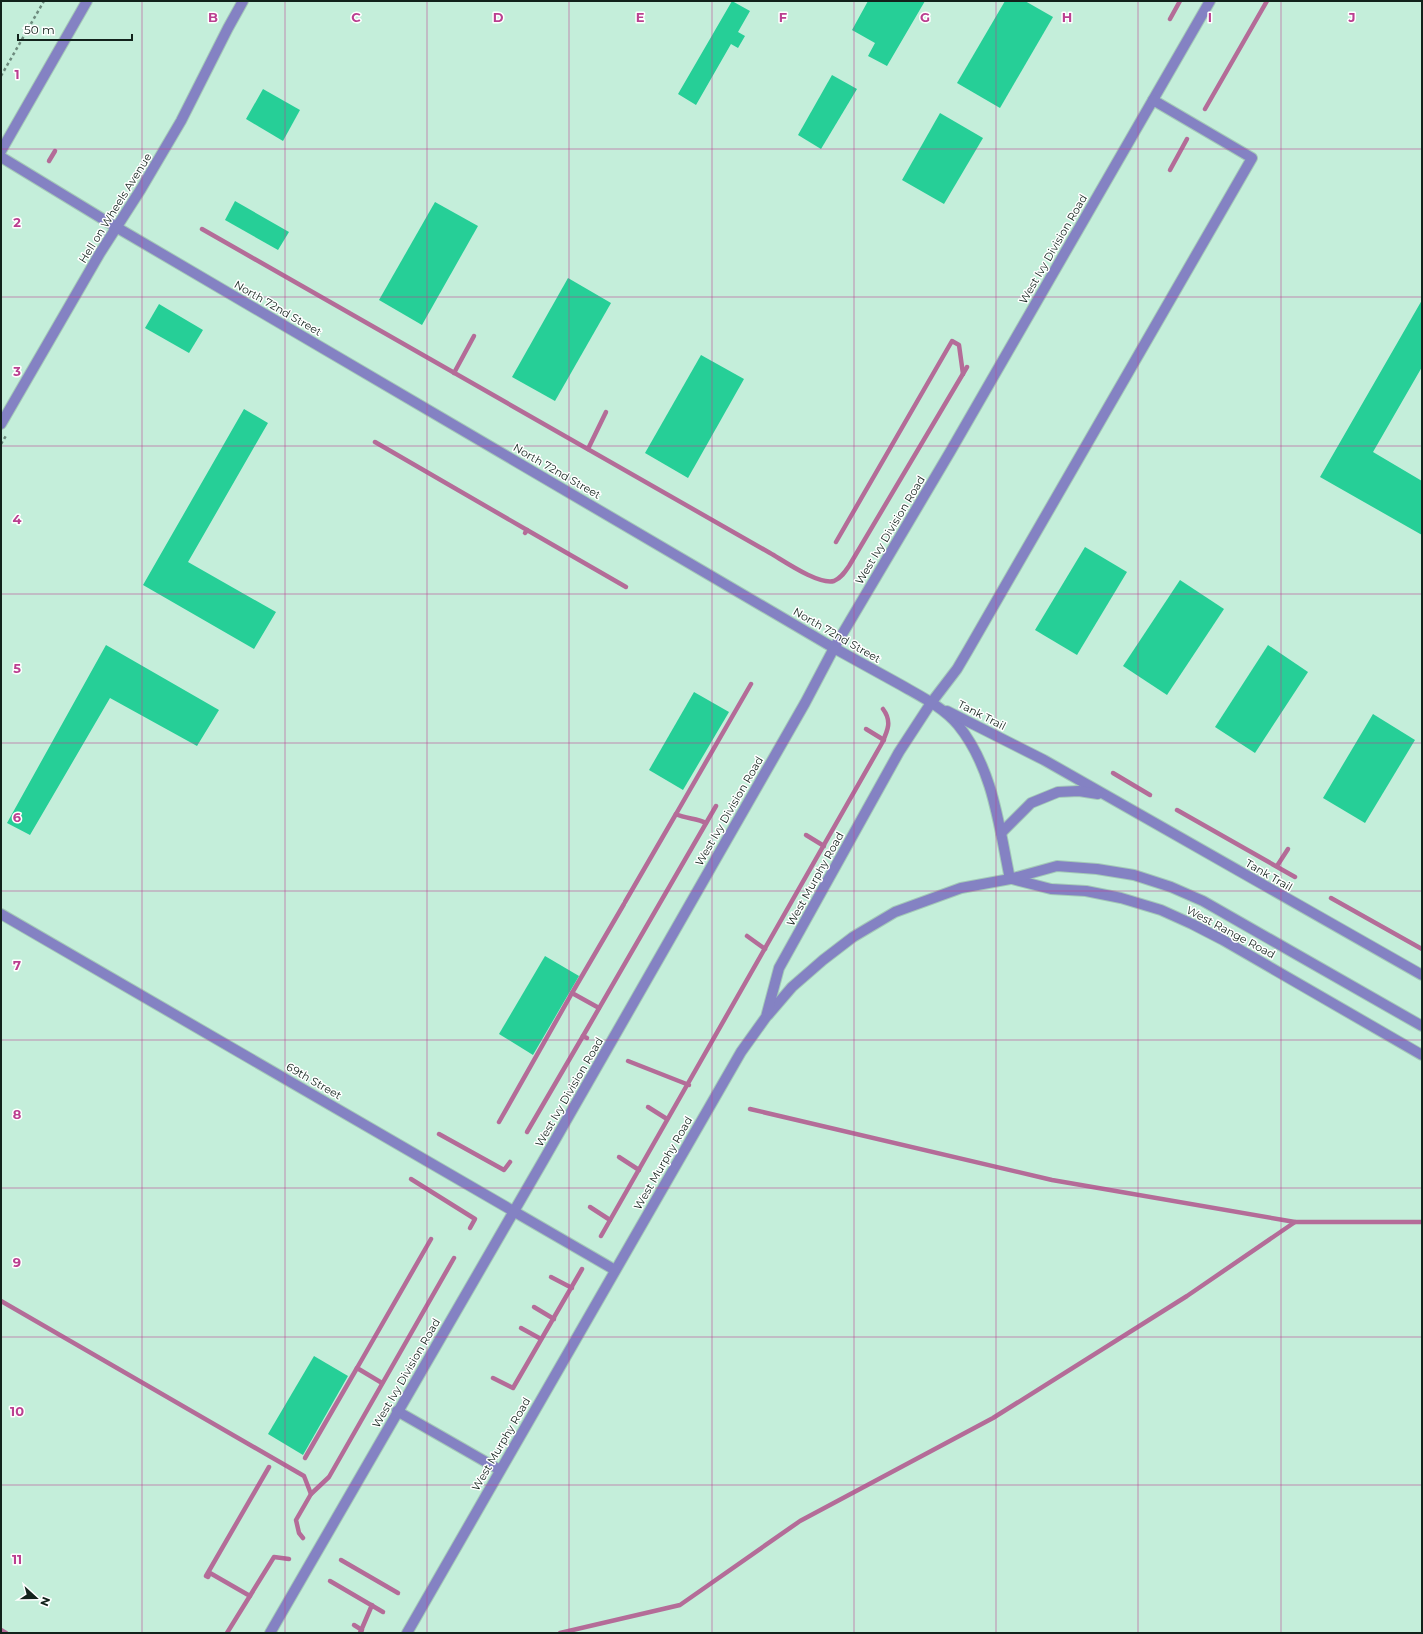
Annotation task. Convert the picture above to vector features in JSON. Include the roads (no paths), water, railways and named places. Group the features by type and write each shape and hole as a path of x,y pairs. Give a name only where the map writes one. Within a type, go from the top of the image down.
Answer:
{"street":[{"path":"1,151 87,1"},
{"name":"Hell on Wheels Avenue","path":"1,424 116,227 141,189 181,121 228,28 244,1"},
{"name":"West Ivy Division Road","path":"270,1633 801,710 834,648 950,452 1210,1"},
{"name":"West Murphy Road","path":"407,1633 741,1052 766,1017 779,968 899,752 931,702 957,669 1252,158 1153,100"},
{"name":"North 72nd Street","path":"1,157 116,227 834,648 931,702 957,724 972,746 985,770 994,799 1010,879"},
{"name":"Tank Trail","path":"931,702 1044,760 1422,975"},
{"name":"Tank Trail","path":"1001,832 1031,803 1058,792 1079,791 1105,795"},
{"name":"West Range Road","path":"766,1017 792,987 823,960 853,937 894,912 962,888 1010,879 1057,866 1097,869 1134,875 1171,887 1203,901 1422,1026"},
{"name":"West Range Road","path":"1010,879 1051,888 1086,891 1121,898 1161,910 1223,940 1422,1055"},
{"name":"69th Street","path":"1,914 615,1270"},
{"path":"397,1411 500,1470"}],"waterway":[{"path":"1170,19 1180,1"},
{"path":"1205,109 1267,1"},
{"path":"1170,170 1187,139"},
{"path":"49,161 55,151"},
{"path":"202,229 792,566 810,576 827,581 834,581 839,578 849,566 967,367"},
{"path":"454,373 474,336"},
{"path":"836,542 952,341 959,345 963,374"},
{"path":"588,449 606,412"},
{"path":"375,442 527,530"},
{"path":"525,533 527,530 626,587"},
{"path":"706,823 676,814 751,684"},
{"path":"601,1236 882,743 888,726 886,713 883,709"},
{"path":"866,729 884,740"},
{"path":"1113,773 1150,795"},
{"path":"583,1036 716,806"},
{"path":"1177,810 1295,877"},
{"path":"625,902 676,814"},
{"path":"806,835 824,846"},
{"path":"1277,866 1288,849"},
{"path":"1331,898 1422,949"},
{"path":"599,1008 572,993 624,904"},
{"path":"747,936 765,949"},
{"path":"499,1122 572,993"},
{"path":"527,1132 583,1036 587,1038"},
{"path":"628,1061 689,1085"},
{"path":"648,1107 667,1119"},
{"path":"750,1109 1052,1180 1295,1222"},
{"path":"439,1134 504,1170 510,1162"},
{"path":"619,1157 639,1170"},
{"path":"411,1179 475,1219 470,1228"},
{"path":"590,1207 610,1220"},
{"path":"560,1633 680,1605 800,1521 993,1418 1187,1296 1295,1222 1422,1222"},
{"path":"382,1383 357,1368 431,1239"},
{"path":"311,1494 329,1477 454,1258"},
{"path":"493,1378 513,1388 582,1269"},
{"path":"551,1277 572,1288"},
{"path":"1,1301 304,1476 311,1494 296,1520 299,1533 303,1538"},
{"path":"534,1307 554,1319"},
{"path":"521,1328 541,1339"},
{"path":"305,1458 357,1368"},
{"path":"250,1596 210,1573 208,1577 206,1576 269,1467"},
{"path":"227,1633 274,1557 289,1559"},
{"path":"341,1560 398,1593"},
{"path":"330,1581 383,1612"},
{"path":"360,1633 372,1605"},
{"path":"354,1625 362,1630"},
{"path":"1,1630 6,1633"}]}
